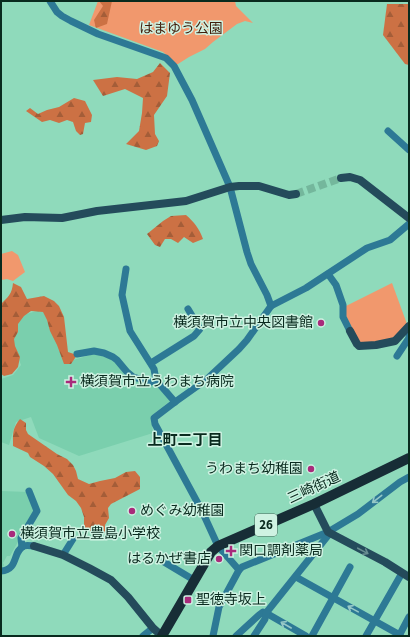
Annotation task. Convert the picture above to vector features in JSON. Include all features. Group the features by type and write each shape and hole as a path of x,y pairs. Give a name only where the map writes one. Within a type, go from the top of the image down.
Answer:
{"main road":[{"name":"三崎街道","path":"162,636 211,552 218,546 408,461"}],"street":[{"path":"50,1 57,12 71,22 98,34 166,58 174,66 192,100 230,187 251,264 271,306"},
{"path":"388,131 409,150"},
{"path":"341,178 350,177 360,180 409,218"},
{"path":"1,220 25,217 62,218 96,211 186,201 230,187 259,186 289,195 296,194"},
{"path":"239,570 218,546 202,511 155,424 154,418 206,380 239,349 271,306 306,288 366,248 390,240 409,224"},
{"path":"126,269 122,295 130,331 151,362 154,368 156,380 175,402"},
{"path":"328,274 336,285 343,305 343,317 356,344 359,346 376,346 395,341 409,326"},
{"path":"151,362 194,336 200,329 188,309"},
{"path":"397,356 409,336"},
{"path":"78,354 94,351 104,353 118,360 127,372 134,377 151,382 156,380"},
{"path":"213,636 219,607 242,567 329,533 409,477"},
{"path":"1,571 7,571 10,568 22,547 21,538 37,511 30,491"},
{"path":"314,504 329,533 405,575 366,636"},
{"path":"254,636 265,619 266,613 296,577 329,533"},
{"path":"63,555 73,539"},
{"path":"22,547 34,546 63,555 111,580 128,597 153,628 162,636"},
{"path":"164,562 194,580"},
{"path":"312,636 350,567"},
{"path":"296,577 399,635 409,617"},
{"path":"236,636 261,613 266,613 306,636"},
{"path":"144,636 153,628"}],"shaded area":[{"name":"横須賀市立うわまち病院","path":"47,308 66,362 94,354 103,354 115,361 126,377 157,385 170,401 151,416 153,433 79,456 39,438 31,417 16,422 9,445 1,442 1,379 13,375 21,365 12,341 16,317"},
{"name":"横須賀市立豊島小学校","path":"1,491 28,492 35,512 10,556 7,556 1,571"}],"green space":[{"name":"はまゆう公園","path":"98,1 235,1 236,6 253,23 245,21 237,24 205,49 176,64 163,52 89,25"},
{"path":"99,1 112,1 107,24 96,28 94,20 103,6"},
{"path":"387,4 409,4 409,65 405,64 383,35"},
{"path":"160,63 170,73 167,96 154,115 155,134 159,141 157,146 146,150 126,144 139,131 143,98 125,89 103,96 93,80 117,77 137,79 153,72"},
{"path":"74,98 85,101 92,115 91,122 85,123 83,134 80,135 76,131 73,122 67,120 59,123 50,120 42,122 26,111 30,108 38,114 59,107"},
{"path":"186,215 196,226 203,239 193,243 184,237 178,243 171,239 165,239 160,247 155,245 147,234 171,216"},
{"path":"12,251 18,255 25,272 13,281 7,279 1,280 1,254"},
{"path":"13,283 21,287 27,299 44,296 54,301 59,306 64,317 68,352 77,355 71,364 64,364 43,312 31,311 24,316 18,324 18,332 14,339 15,346 20,357 18,367 12,374 4,376 1,374 1,304 11,293"},
{"path":"392,283 407,324 397,335 387,341 361,343 358,341 346,316 346,306"},
{"path":"20,419 26,423 26,430 28,434 67,459 73,465 78,479 89,484 115,478 126,472 135,471 140,477 140,489 111,504 108,508 109,518 105,525 105,533 97,534 84,528 84,517 81,508 76,501 68,495 53,474 30,457 28,453 13,446 14,429"}],"tunnel":[{"path":"296,194 341,178"}],"place":[{"name":"横須賀市立中央図書館","path":"321,323"},
{"name":"横須賀市立うわまち病院","path":"71,382"},
{"name":"うわまち幼稚園","path":"311,469"},
{"name":"めぐみ幼稚園","path":"132,511"},
{"name":"横須賀市立豊島小学校","path":"12,534"},
{"name":"関口調剤薬局","path":"231,551"},
{"name":"はるかぜ書店","path":"219,559"},
{"name":"聖徳寺坂上","path":"188,600"}],"district":[{"name":"上町二丁目","path":"185,440"}]}
